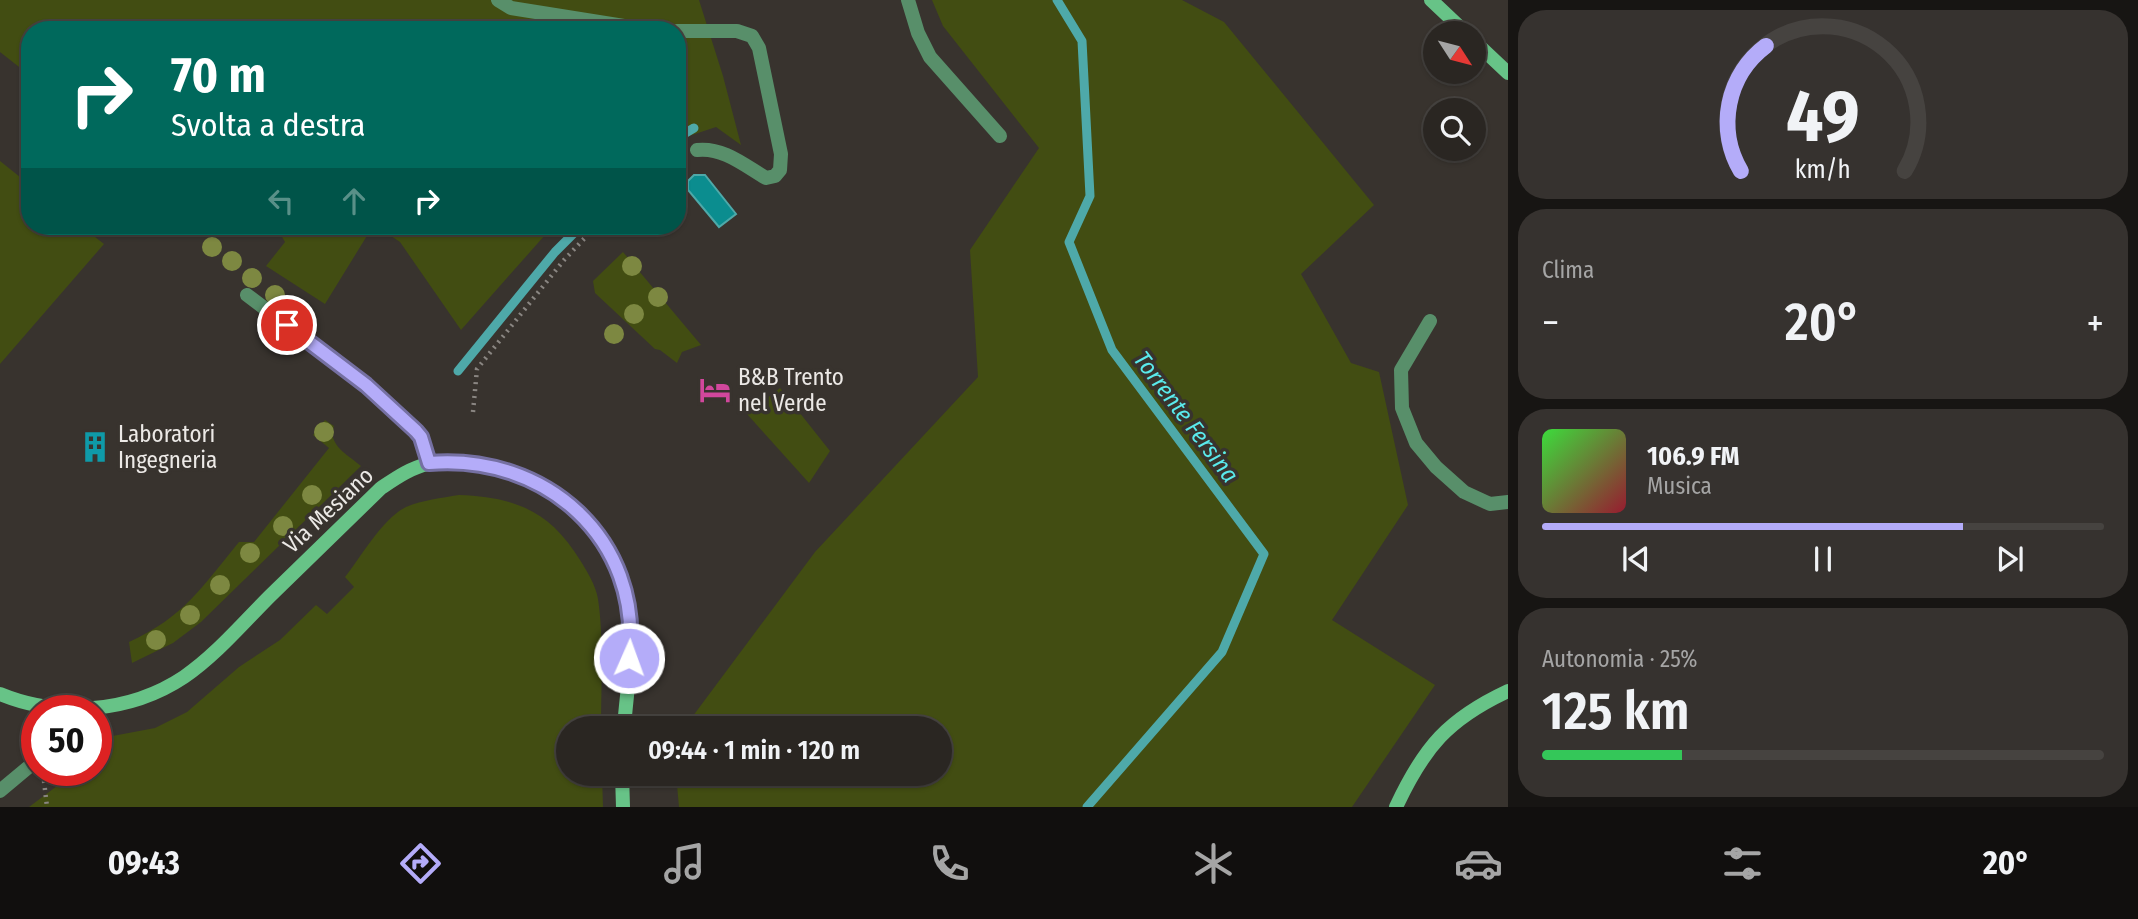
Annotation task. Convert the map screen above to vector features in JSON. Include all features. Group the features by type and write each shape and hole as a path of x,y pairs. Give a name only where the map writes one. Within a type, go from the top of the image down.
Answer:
{"main road":[{"path":"1431,0 1453,21"},
{"path":"1486,53 1508,74"},
{"name":"Via Mesiano","path":"112,703 152,693 184,677 381,488 408,471 429,463 449,461 500,468 533,480 578,511 602,540 618,570 626,596 632,634 625,716"},
{"path":"1396,807 1427,751 1451,725 1478,705 1508,691"},
{"name":"Via Mesiano","path":"0,694 21,701"},
{"path":"622,786 623,807"}],"street":[{"path":"499,0 511,8 593,21"},
{"path":"908,0 918,33 930,57 1000,136"},
{"path":"686,31 737,31 752,36 759,48 780,154 780,170 775,176 766,178 724,153 709,148 697,150"},
{"path":"247,295 366,385 421,437 429,463"},
{"path":"1430,321 1401,370 1402,408 1416,443 1436,467 1464,492 1490,504 1508,502"},
{"path":"0,791 21,773"}],"path":[{"path":"473,412 477,369 564,260 588,235"},
{"path":"45,786 47,807"}],"green space":[{"path":"0,0 699,0 741,145 716,127 686,137 686,21 21,21 21,68 0,52"},
{"path":"932,0 1182,0 1224,22 1374,205 1301,274 1351,363 1379,372 1408,505 1332,620 1435,685 1352,807 679,807 677,786 952,786 952,716 693,716 815,552 978,377 970,250 1039,148 943,26"},
{"path":"0,161 21,178 21,235 92,235 104,244 0,364"},
{"path":"281,235 367,235 325,304 266,266 285,242"},
{"path":"390,235 545,235 461,330 400,242"},
{"path":"623,252 701,345 682,352 677,363 655,349 595,293 593,281"},
{"path":"780,388 830,451 809,483 747,414"},
{"path":"325,420 334,426 333,439 336,444 361,466 201,622 173,643 132,663 129,642 164,622 191,600 239,542 254,542 329,448 313,435"},
{"path":"459,495 479,496 529,510 556,529 583,564 598,599 602,663 601,716 556,716 556,786 602,786 603,807 29,807 57,786 112,786 112,736 155,728 187,712 239,667 280,640 316,605 327,614 354,587 345,577 389,520 406,507"}],"water":[{"path":"694,175 705,175 736,214 719,227 688,190 688,181"}],"waterway":[{"name":"Torrente Fersina","path":"1057,0 1082,41 1090,196 1069,242 1112,350 1264,554 1222,652 1087,807"},
{"path":"686,133 694,128"},
{"path":"458,371 555,252 572,235"}],"place":[{"name":"B&B Trento nel Verde","path":"715,390"},
{"name":"Laboratori Ingegneria","path":"95,447"}],"route":[{"path":"287,325 366,385 416,431 421,437 429,463 467,462 500,468 533,480 578,511 602,540 618,570 626,596 632,634 629,658"}]}
